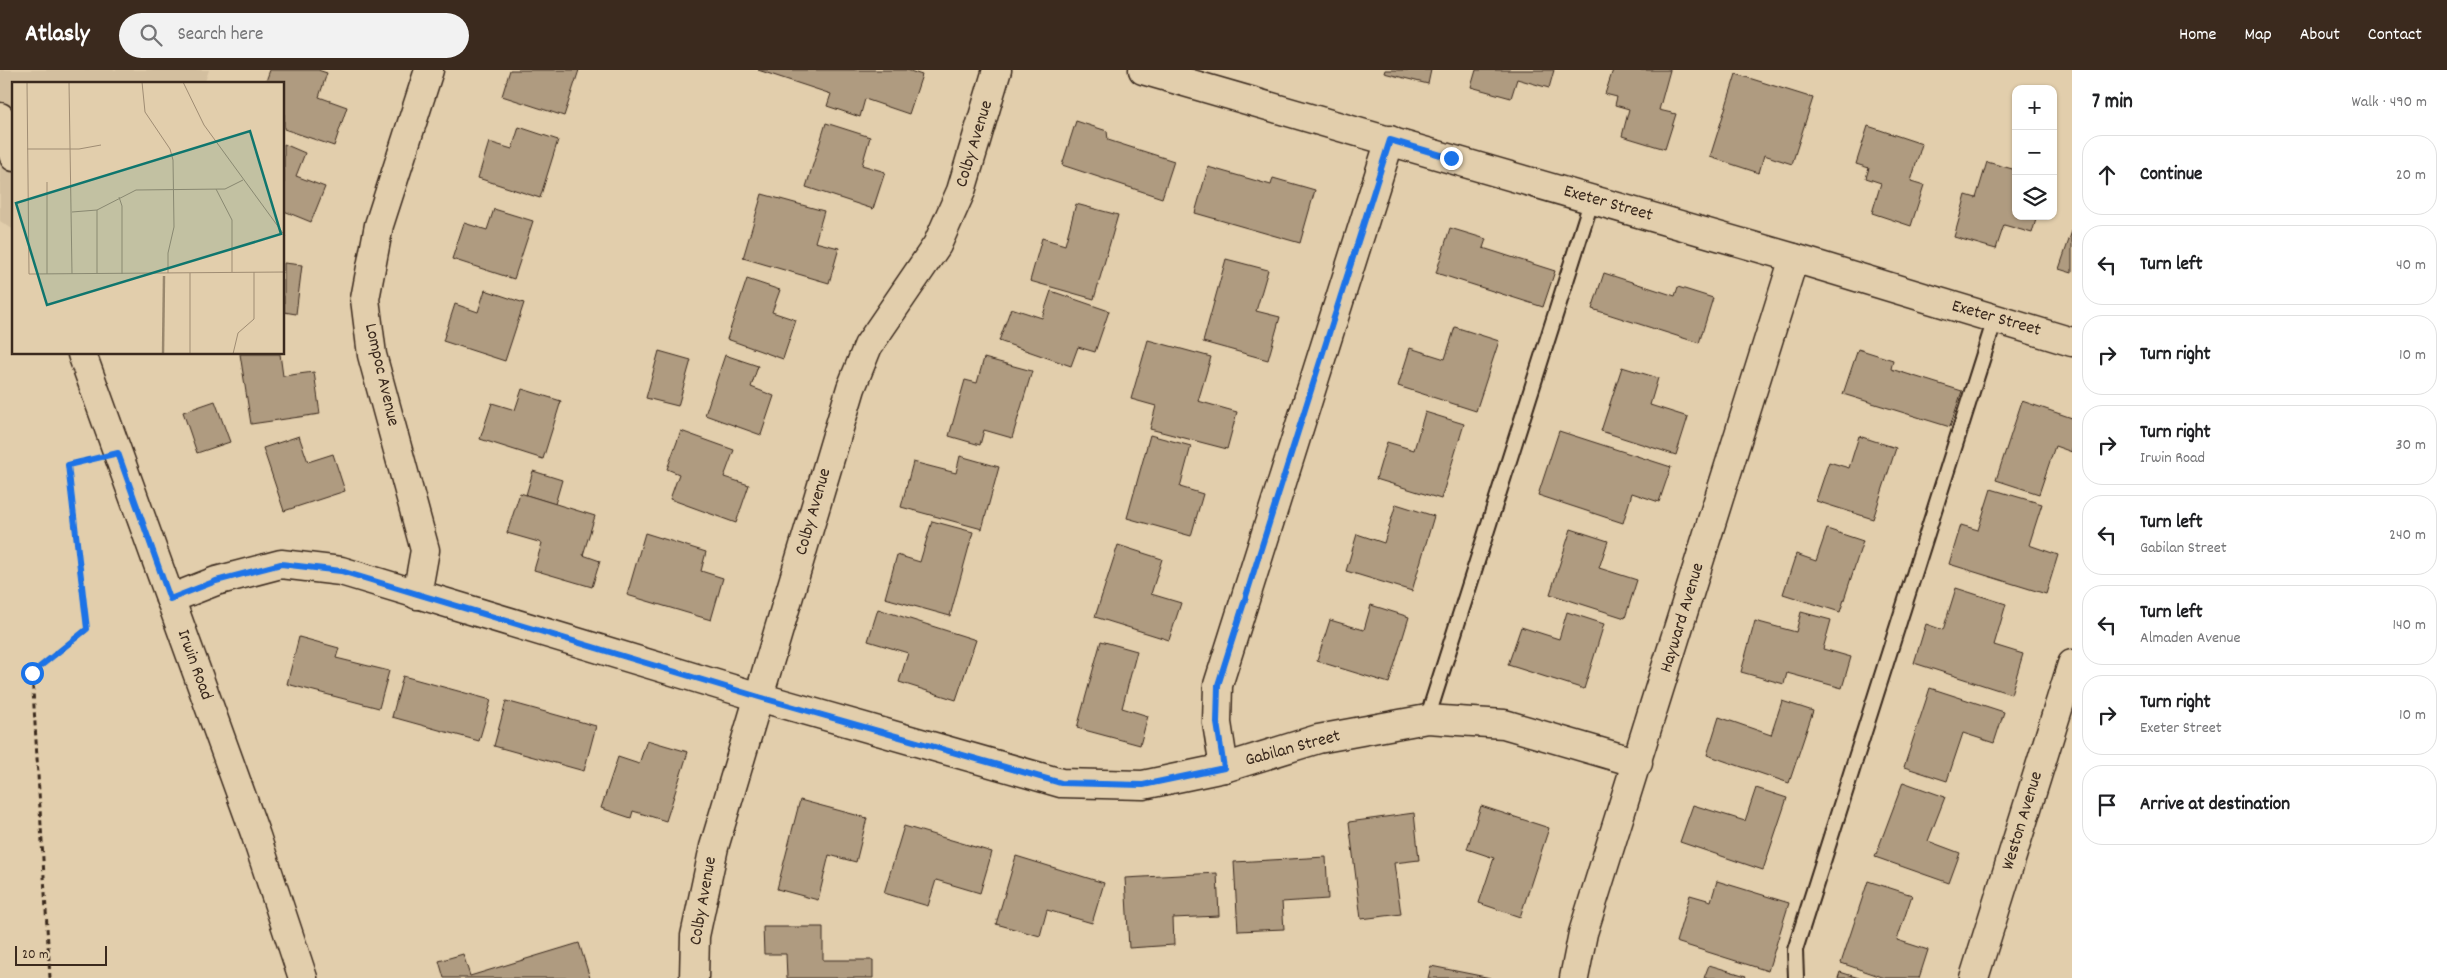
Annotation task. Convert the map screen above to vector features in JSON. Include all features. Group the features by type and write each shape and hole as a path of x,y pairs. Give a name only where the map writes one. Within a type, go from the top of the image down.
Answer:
{"street":[{"name":"Lompoc Avenue","path":"418,595 425,550 372,355 365,299 379,225 429,70"},
{"name":"Colby Avenue","path":"694,978 695,936 712,854 851,388 872,340 937,245 961,192 997,70"},
{"name":"Exeter Street","path":"1143,70 1794,258 2072,342"},
{"path":"0,118 12,151"},
{"path":"1224,768 1217,723 1218,685 1390,140"},
{"name":"Hayward Avenue","path":"1574,978 1583,933 1638,763 1794,258"},
{"name":"Irwin Road","path":"82,355 256,836 303,978"},
{"name":"Gabilan Street","path":"170,599 216,581 281,564 341,571 759,697 1061,783 1143,785 1224,768 1318,739 1427,719 1504,724 1638,763"},
{"name":"Weston Avenue","path":"1974,978 2072,664"}],"lane":[{"path":"1427,719 1592,200"},
{"path":"1796,978 1794,950 1995,319"}],"path":[{"path":"50,978 32,673 87,629 68,465 118,453"}],"shaded area":[{"path":"0,70 209,70 205,82 12,82 12,229 0,221"}],"building":[{"path":"270,70 318,70 327,73 319,97 347,107 334,146 285,129 285,82 266,82"},
{"path":"510,70 579,70 564,116 502,96"},
{"path":"758,70 907,70 922,75 909,114 865,99 860,117 827,106 831,94"},
{"path":"1385,70 1431,70 1428,84 1384,73"},
{"path":"1476,70 1554,70 1549,88 1517,79 1511,98 1471,87"},
{"path":"1613,70 1670,70 1659,110 1676,114 1665,149 1622,136 1629,109 1615,105 1617,97 1605,94"},
{"path":"1736,74 1813,98 1792,164 1764,155 1759,173 1710,157"},
{"path":"1076,121 1107,131 1108,140 1174,161 1162,198 1062,165"},
{"path":"826,123 870,137 862,165 885,172 873,209 806,187"},
{"path":"1868,126 1922,144 1911,181 1924,185 1911,226 1872,213 1881,183 1866,178 1869,168 1856,164"},
{"path":"519,127 558,140 540,198 478,178 489,142 512,149"},
{"path":"285,144 305,153 296,176 325,187 311,222 285,211"},
{"path":"1987,162 2012,169 2012,220 2036,220 2032,233 2004,225 1996,249 1954,237 1966,195 1976,198"},
{"path":"1208,167 1271,185 1273,178 1315,190 1300,243 1195,213"},
{"path":"762,194 824,211 815,242 839,248 829,283 743,258"},
{"path":"1076,204 1118,215 1094,299 1030,281 1042,238 1065,245"},
{"path":"494,209 533,221 514,279 452,259 464,223 487,230"},
{"path":"1450,228 1486,239 1483,248 1555,271 1543,307 1436,273"},
{"path":"2072,231 2072,273 2059,269"},
{"path":"1226,259 1268,270 1256,311 1280,317 1268,360 1203,342"},
{"path":"285,263 302,265 296,314 285,312"},
{"path":"1604,273 1675,296 1678,287 1713,298 1699,343 1592,309"},
{"path":"747,279 780,290 772,312 796,320 783,359 727,339"},
{"path":"485,290 524,303 505,361 443,341 455,304 478,312"},
{"path":"1051,291 1109,311 1095,352 1078,347 1071,366 999,341 1011,308 1042,318"},
{"path":"1455,327 1499,341 1476,411 1398,386 1410,348 1445,359"},
{"path":"1148,340 1211,357 1198,401 1237,412 1227,449 1150,429 1156,406 1131,399"},
{"path":"1858,349 1893,360 1891,369 1962,391 1950,427 1843,394"},
{"path":"659,351 691,360 678,406 646,398"},
{"path":"240,355 280,355 283,376 314,372 320,414 251,424"},
{"path":"725,355 758,366 751,387 774,396 761,435 705,415"},
{"path":"984,358 1032,371 1012,438 984,430 980,445 949,436 965,380 977,383"},
{"path":"1622,367 1658,378 1650,405 1688,417 1676,455 1601,431"},
{"path":"522,389 561,401 543,459 480,439 492,403 515,410"},
{"path":"215,401 230,442 197,453 183,412"},
{"path":"2022,401 2072,418 2072,452 2055,446 2039,494 1996,480"},
{"path":"1425,412 1464,424 1441,499 1376,479 1387,442 1414,450"},
{"path":"681,431 734,450 724,477 749,485 736,523 670,499 679,474 667,469"},
{"path":"1559,431 1671,467 1659,502 1632,493 1623,523 1538,495"},
{"path":"1150,435 1191,446 1180,487 1203,494 1191,536 1127,518"},
{"path":"299,436 308,462 333,454 345,491 284,511 263,448"},
{"path":"1859,436 1896,448 1873,519 1816,501 1829,462 1849,468"},
{"path":"960,456 999,467 982,529 901,507 913,462 956,473"},
{"path":"533,471 562,480 555,504 526,495"},
{"path":"1991,489 2042,504 2029,545 2058,555 2046,594 1949,564 1961,525 1978,530"},
{"path":"520,493 595,516 583,555 600,561 592,587 534,570 542,543 507,533"},
{"path":"1396,504 1434,516 1412,591 1346,571 1357,534 1384,543"},
{"path":"932,521 973,532 950,616 885,598 897,555 920,562"},
{"path":"1571,529 1608,541 1599,568 1637,580 1625,618 1550,594"},
{"path":"1827,529 1863,541 1840,612 1783,594 1796,554 1816,561"},
{"path":"645,533 706,552 701,571 723,578 711,620 627,595"},
{"path":"1118,545 1162,559 1151,594 1181,603 1169,640 1095,617"},
{"path":"1956,588 2006,604 1994,645 2023,654 2011,694 1914,663 1926,624 1943,630"},
{"path":"1371,605 1409,617 1389,683 1317,661 1330,620 1364,630"},
{"path":"878,609 976,640 956,700 899,682 908,653 868,641"},
{"path":"1567,612 1604,624 1584,689 1508,665 1521,627 1559,639"},
{"path":"1801,612 1831,620 1823,649 1851,657 1842,688 1787,673 1784,684 1741,672 1755,621 1796,632"},
{"path":"299,637 339,648 336,658 389,671 379,708 287,684"},
{"path":"1101,641 1137,651 1122,708 1148,716 1140,745 1077,728"},
{"path":"403,676 491,700 479,741 392,717"},
{"path":"1930,688 2004,712 1994,743 1963,733 1947,781 1904,767"},
{"path":"506,701 596,726 584,771 494,746"},
{"path":"1782,701 1813,711 1789,783 1707,755 1719,717 1771,735"},
{"path":"647,740 688,752 666,821 633,811 631,818 601,808 618,757 639,764"},
{"path":"1903,782 1945,797 1928,841 1960,853 1949,883 1875,857"},
{"path":"1756,788 1787,798 1763,870 1680,842 1693,805 1745,821"},
{"path":"800,800 867,818 856,862 829,855 818,900 777,889"},
{"path":"1481,806 1549,828 1520,917 1479,903 1494,858 1467,849"},
{"path":"1414,813 1419,860 1394,863 1401,914 1361,919 1349,822"},
{"path":"904,826 992,852 980,893 936,880 928,906 884,893"},
{"path":"1016,856 1104,883 1092,923 1047,910 1040,936 996,924"},
{"path":"1326,857 1328,899 1282,902 1284,929 1238,931 1234,862"},
{"path":"1217,873 1219,916 1173,918 1174,945 1129,948 1125,878"},
{"path":"1717,881 1789,903 1768,971 1676,942 1690,895 1711,901"},
{"path":"1868,881 1912,895 1897,940 1928,950 1919,978 1885,978 1841,963"},
{"path":"763,927 823,927 823,960 873,960 873,978 787,978 786,954 764,954"},
{"path":"579,943 590,978 444,978 439,961 463,954 470,976"},
{"path":"1709,965 1746,976 1745,978 1704,978"},
{"path":"1431,966 1491,978 1428,978"},
{"path":"1840,972 1859,978 1838,978"}],"route":[{"path":"32,673 87,629 68,465 118,453 170,599 216,581 281,564 341,571 759,697 1061,783 1143,785 1224,768 1217,723 1218,685 1390,140 1451,158"}]}
